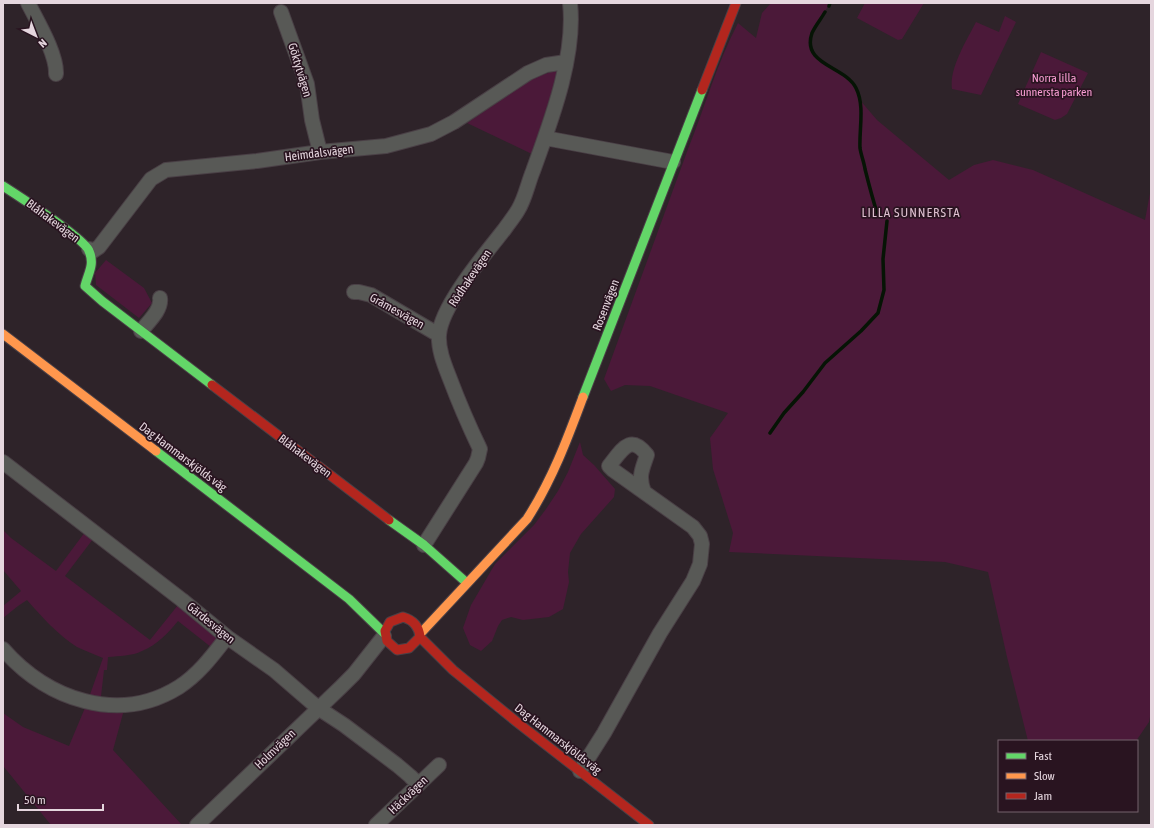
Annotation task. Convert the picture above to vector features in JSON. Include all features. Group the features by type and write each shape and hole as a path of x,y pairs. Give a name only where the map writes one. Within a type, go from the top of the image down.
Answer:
{"street":[{"path":"28,3 46,38 56,68 56,74"},
{"name":"Rödhakevägen","path":"424,545 476,463 480,449 460,406 445,364 440,346 439,334 445,314 451,303 518,210 545,138 566,62 572,18 570,3"},
{"name":"Rosenvägen","path":"420,635 467,582 527,519 548,484 577,415 673,162 736,3"},
{"name":"Göktytvägen","path":"281,12 307,84 312,120 320,152"},
{"name":"Heimdalsvägen","path":"89,249 93,251 99,247 143,188 151,179 166,170 386,146 431,134 454,122 528,73 546,65 566,62"},
{"path":"545,138 673,162"},
{"name":"Blåhakevägen","path":"3,186 19,196 89,249 92,266 87,276 85,286 102,301 390,521 424,545 467,582"},
{"name":"Gråmesvägen","path":"354,292 371,295 439,334"},
{"path":"141,331 158,308 161,302 160,298"},
{"name":"Dag Hammarskjölds väg","path":"3,334 349,599 387,639"},
{"name":"Gärdesvägen","path":"3,462 182,600 227,637 274,670 318,708 344,724 418,784"},
{"path":"580,771 604,733 693,581 700,564 702,544 700,536 693,527 644,492"},
{"name":"Rosenvägen","path":"429,611 459,591"},
{"name":"Dag Hammarskjölds väg","path":"349,599 371,610"},
{"path":"384,614 398,618 419,616"},
{"path":"398,618 389,623 387,639 397,650 412,650 420,635"},
{"name":"Dag Hammarskjölds väg","path":"409,618 419,628 420,635 453,670 649,825"},
{"path":"3,648 20,666 41,681 58,690 87,703 125,706 145,702 179,687 207,663 227,637"},
{"name":"Holmvägen","path":"197,825 354,674 387,639"},
{"name":"Dag Hammarskjölds väg","path":"427,657 453,670"},
{"name":"Häckvägen","path":"376,825 439,765"}],"green space":[{"path":"771,3 830,3 812,33 812,50 819,60 840,72 851,81 856,88 859,99 877,120 949,180 974,165 993,160 1033,170 1145,220 1151,188 1151,712 1149,722 1137,740 1028,740 988,572 945,562 729,552 733,533 713,469 710,438 728,413 650,386 625,385 611,391 604,379 724,54 738,23 756,38 762,13"},
{"path":"865,3 924,3 902,39 898,40 857,18"},
{"path":"1005,16 1016,22 981,95 952,89 953,72 956,63 976,22 999,32"},
{"name":"Norra lilla sunnersta parken","path":"1041,52 1088,73 1067,114 1055,120 1018,104"},
{"path":"559,69 532,154 467,123 531,79"},
{"path":"106,260 144,288 152,303 139,318 96,285 95,273"},
{"path":"580,442 583,455 615,489 614,497 581,534 570,553 568,572 569,582 563,609 549,617 523,620 511,617 502,620 492,641 481,651 470,645 463,628 471,605 495,564 534,525 546,509 568,472"},
{"path":"88,528 96,535 65,576 150,640 182,600 227,637 216,651 178,621 162,638 138,653 108,657 107,670 104,670 100,705 125,706 113,750 182,825 51,825 4,767 3,768 3,713 23,727 69,746 87,703 103,658 77,647 63,637 27,600 3,618 3,606 21,591 3,570 3,530 11,538 56,571"}],"waterway":[{"path":"825,12 812,33 810,44 818,59 850,81 856,88 859,95 861,110 860,148 878,216"},
{"path":"770,433 784,413 803,392 825,363 861,331 878,313 884,290 883,259 887,221"}],"traffic: fast":[{"path":"583,397 702,90"},
{"path":"3,186 50,217 85,245 91,256 91,265 85,286 102,301 212,385"},
{"path":"156,451 349,599 384,633"},
{"path":"389,520 424,545 467,583"}],"traffic: slow":[{"path":"3,334 156,451"},
{"path":"420,634 527,519 551,475 583,397"}],"traffic: jam":[{"path":"702,90 736,3"},
{"path":"212,385 389,520"},
{"path":"403,617 415,624 420,637 409,648 397,650 387,641 385,631 390,622 403,617"},
{"path":"420,637 453,670 518,723 649,825"}],"district":[{"name":"LILLA SUNNERSTA","path":"911,212"}]}
